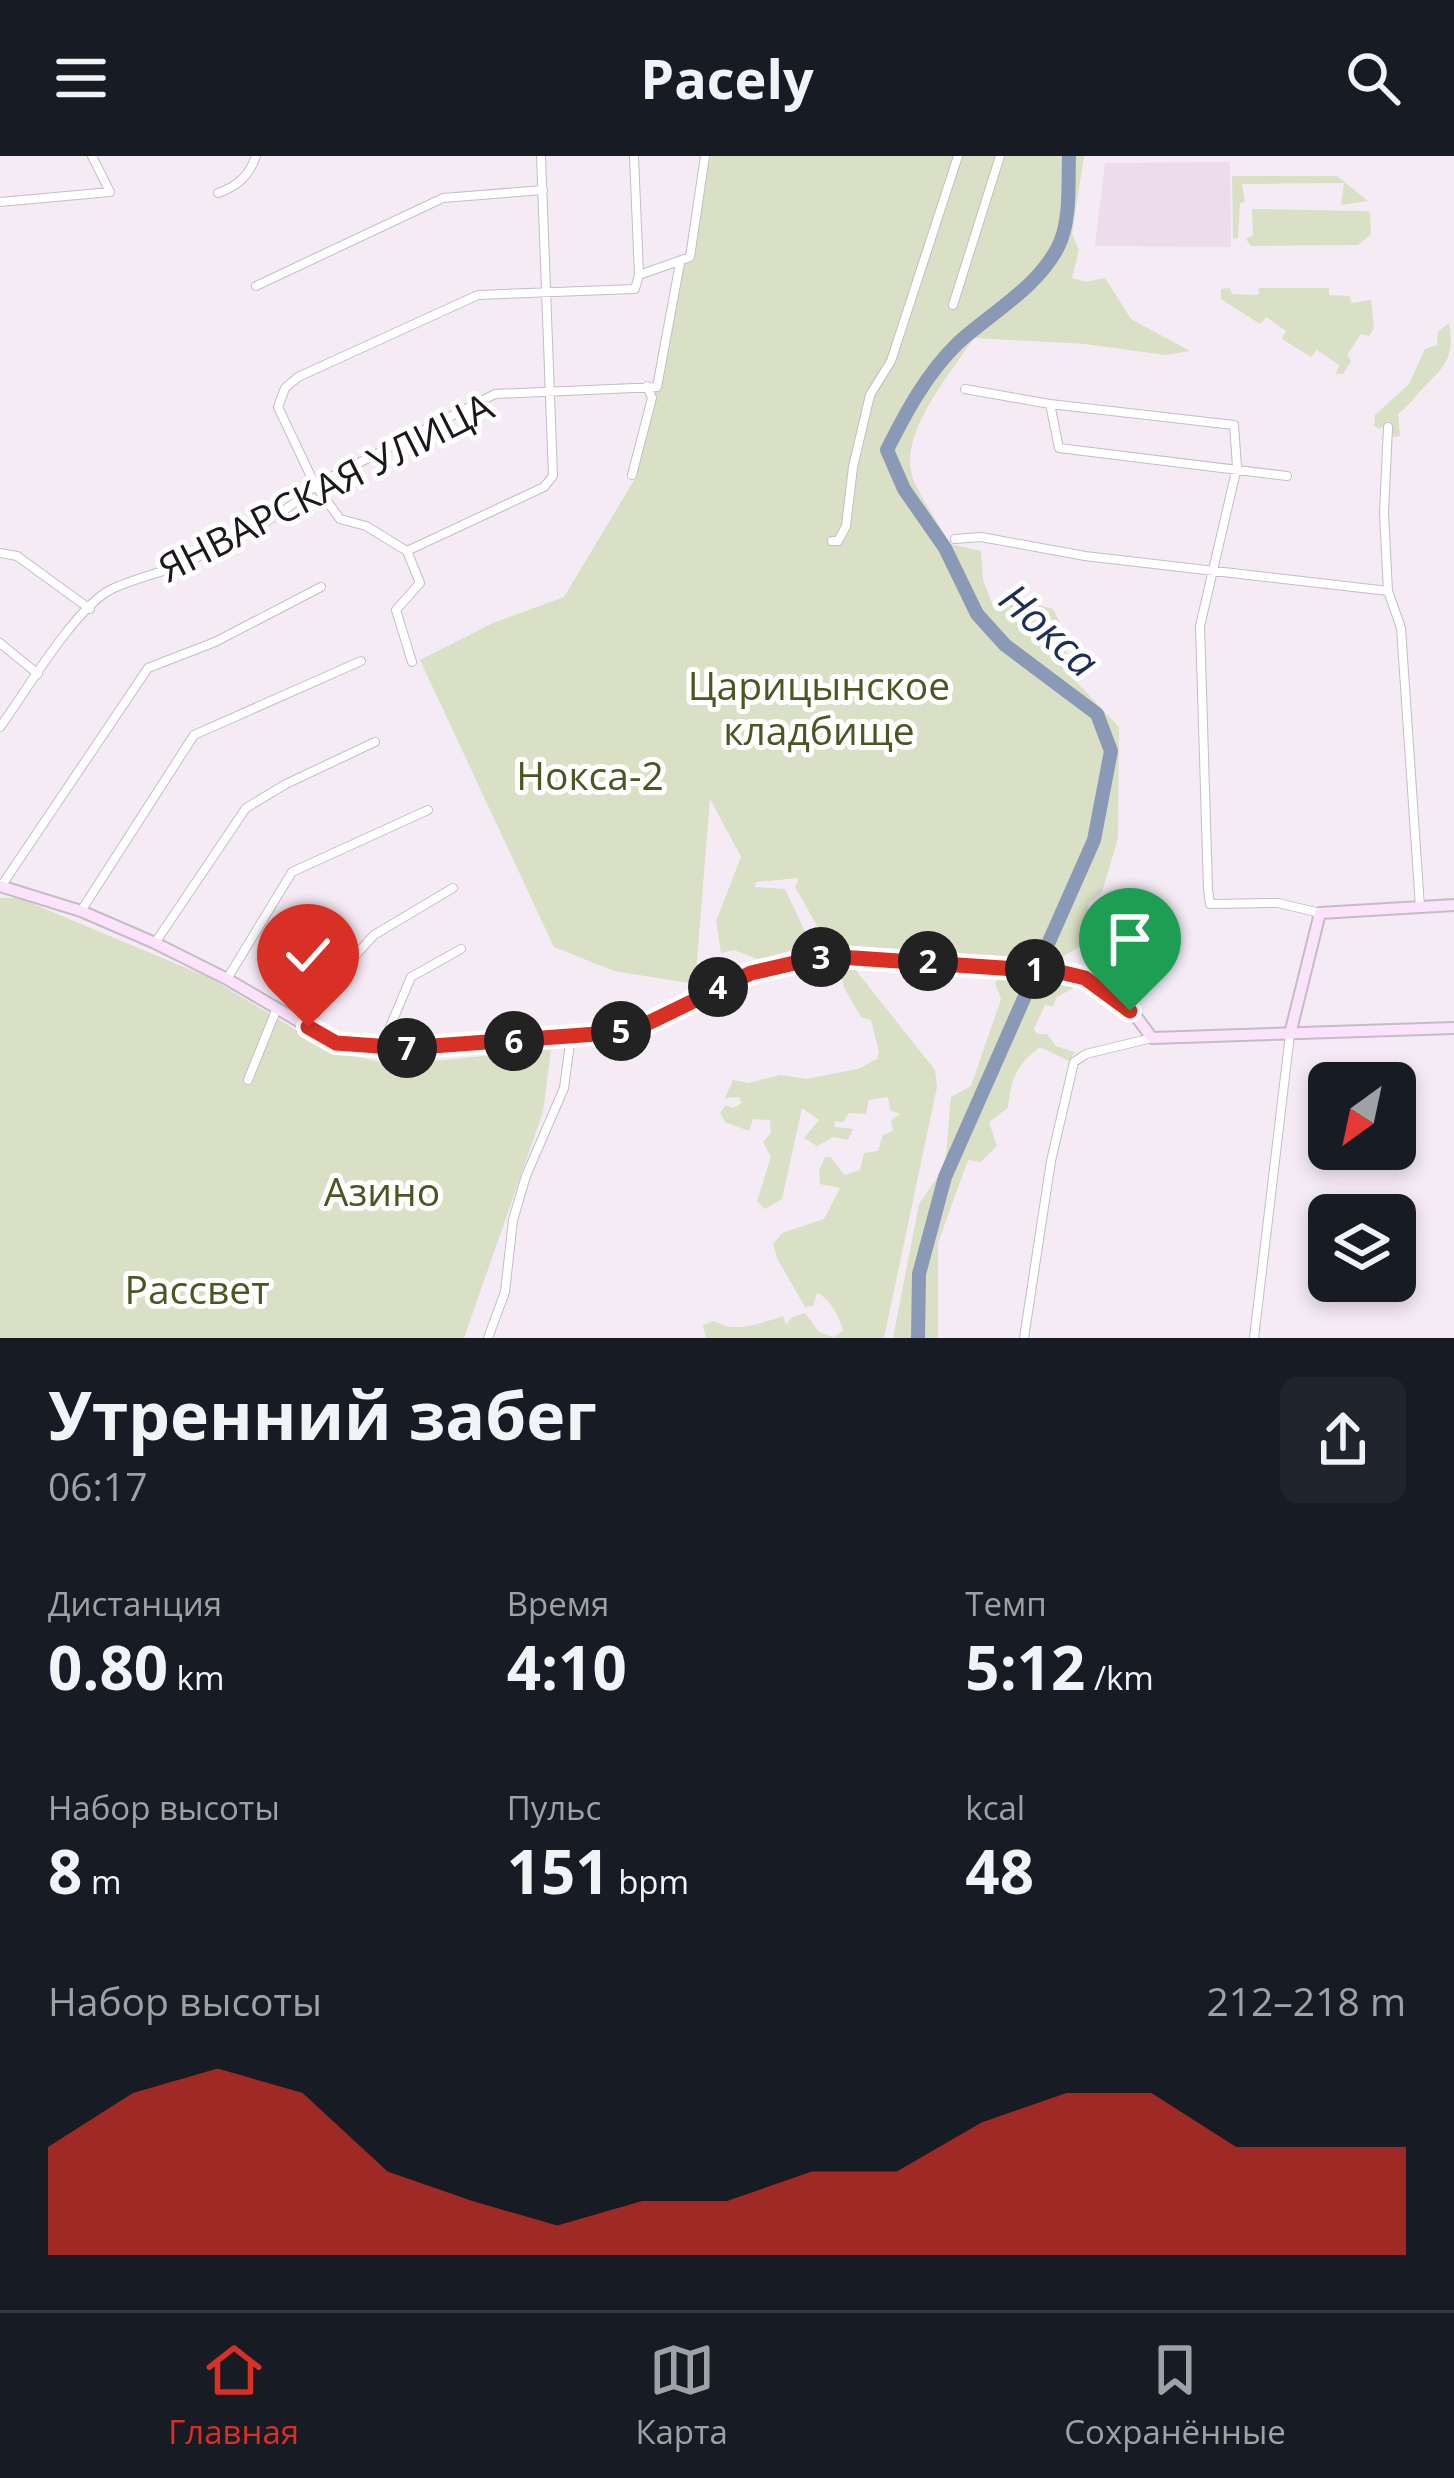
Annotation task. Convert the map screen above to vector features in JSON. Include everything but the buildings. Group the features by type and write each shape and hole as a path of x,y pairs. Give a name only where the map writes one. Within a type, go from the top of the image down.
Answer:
{"street":[{"path":"0,202 110,191 92,156"},
{"path":"218,193 250,173 256,156"},
{"path":"407,551 544,487 553,476 542,156"},
{"path":"412,662 396,610 420,583 407,551 366,526 340,519 315,485 278,406 285,388 298,376 478,295 635,289 639,275 634,156"},
{"path":"639,275 690,257 705,156"},
{"path":"832,541 838,541 846,526 853,467 870,395 891,361 958,156"},
{"path":"953,304 1000,156"},
{"path":"256,286 443,198 544,190"},
{"path":"632,475 680,263"},
{"name":"ЯНВАРСКАЯ УЛИЦА","path":"0,727 106,592 237,537 300,500 315,485 495,394 652,387"},
{"path":"965,389 1234,425 1237,467 1200,626 1210,904 1278,902 1321,914 1454,905"},
{"path":"1050,404 1059,448 1287,476"},
{"path":"1388,427 1384,513 1388,592 1401,628 1420,907"},
{"path":"955,539 981,537 1085,556 1388,592"},
{"path":"0,553 17,556 90,609"},
{"path":"321,586 215,642 148,668 1,885 155,943 336,1043 381,1048 640,1027 751,973 825,956 1024,968 1085,978 1135,1015 1152,1037"},
{"path":"0,643 38,674"},
{"path":"80,911 194,735 361,661"},
{"path":"155,943 246,808 375,742"},
{"path":"227,979 292,872 428,810"},
{"path":"308,1027 340,972 374,935 453,888"},
{"path":"1254,1338 1290,1034 1321,914"},
{"path":"381,1048 411,977 461,949"},
{"path":"248,1080 277,1008"},
{"path":"1024,1338 1055,1141 1073,1062 1086,1054 1152,1037 1454,1028"},
{"path":"488,1338 505,1292 513,1220 526,1176 564,1088 572,1036"}],"shaded area":[{"path":"1230,162 1231,247 1095,246 1105,163"}],"green space":[{"path":"711,156 1084,156 1072,234 1079,250 1072,278 1086,282 1105,278 1131,319 1190,351 1166,355 1085,344 974,338 940,387 912,443 913,479 950,544 981,551 983,580 995,611 1022,600 1053,609 1063,629 1069,674 1119,727 1118,838 1102,892 1089,903 1079,947 1052,963 827,943 795,887 799,878 756,882 755,887 785,889 811,944 760,960 734,950 721,953 716,921 741,857 710,799 695,984 614,971 554,947 420,660 493,623 564,597 636,477"},
{"path":"1232,176 1337,176 1368,201 1341,205 1344,183 1242,184 1245,202 1240,203 1238,238 1233,239"},
{"path":"1252,209 1366,211 1370,212 1371,234 1358,245 1251,246 1246,239 1253,235"},
{"path":"1230,288 1232,294 1258,295 1259,288 1329,288 1329,295 1350,296 1351,303 1371,300 1374,328 1369,336 1361,334 1347,355 1351,361 1343,374 1336,374 1339,365 1317,350 1311,357 1282,339 1286,331 1266,317 1260,324 1221,299 1221,289"},
{"path":"1449,323 1448,358 1398,414 1400,436 1393,437 1389,420 1380,429 1374,426 1375,415 1409,384 1425,349 1437,345 1438,332"},
{"name":"Азино","path":"0,898 19,898 210,978 329,1050 393,1065 551,1049 543,1112 464,1338 0,1338"},
{"path":"854,968 935,1070 937,1087 884,1338 706,1338 703,1325 714,1321 739,1327 783,1316 786,1325 805,1313 819,1332 833,1337 843,1331 834,1309 822,1296 817,1293 813,1306 805,1307 773,1244 782,1233 824,1219 840,1188 820,1184 825,1157 831,1157 844,1175 860,1170 864,1153 878,1151 883,1135 893,1131 891,1120 900,1114 890,1110 888,1097 869,1100 866,1114 849,1113 843,1122 834,1121 835,1127 853,1129 848,1140 833,1137 817,1146 804,1138 819,1120 802,1108 782,1199 765,1209 757,1201 771,1157 763,1142 771,1133 770,1120 753,1119 749,1131 725,1122 720,1113 726,1105 733,1108 742,1103 739,1097 725,1098 733,1080 748,1083 780,1075 806,1079 858,1069 877,1059 871,1020 861,1017 844,988 841,969"},
{"path":"1001,974 1068,979 1079,985 1057,997 1053,1006 1045,1005 1034,1029 1047,1034 1056,1046 1075,1052 1069,1061 1040,1047 1020,1067 1008,1108 989,1122 997,1146 981,1162 968,1160 938,1243 938,1338 893,1338 919,1204 945,1166 951,1097 971,1086 1001,999 995,983"}],"waterway":[{"name":"Нокса","path":"918,1338 919,1274 945,1177 1094,840 1111,751 1097,714 1005,645 977,614 945,548 904,489 887,450 936,367 1049,262 1065,226 1069,156"}],"route":[{"path":"308,1027 336,1043 362,1048 610,1033 640,1027 751,973 825,956 1060,972 1085,978 1130,1011"}],"park label":[{"name":"Царицынское кладбище","path":"819,706"},
{"name":"Нокса-2","path":"590,774"},
{"name":"Рассвет","path":"197,1288"}]}
